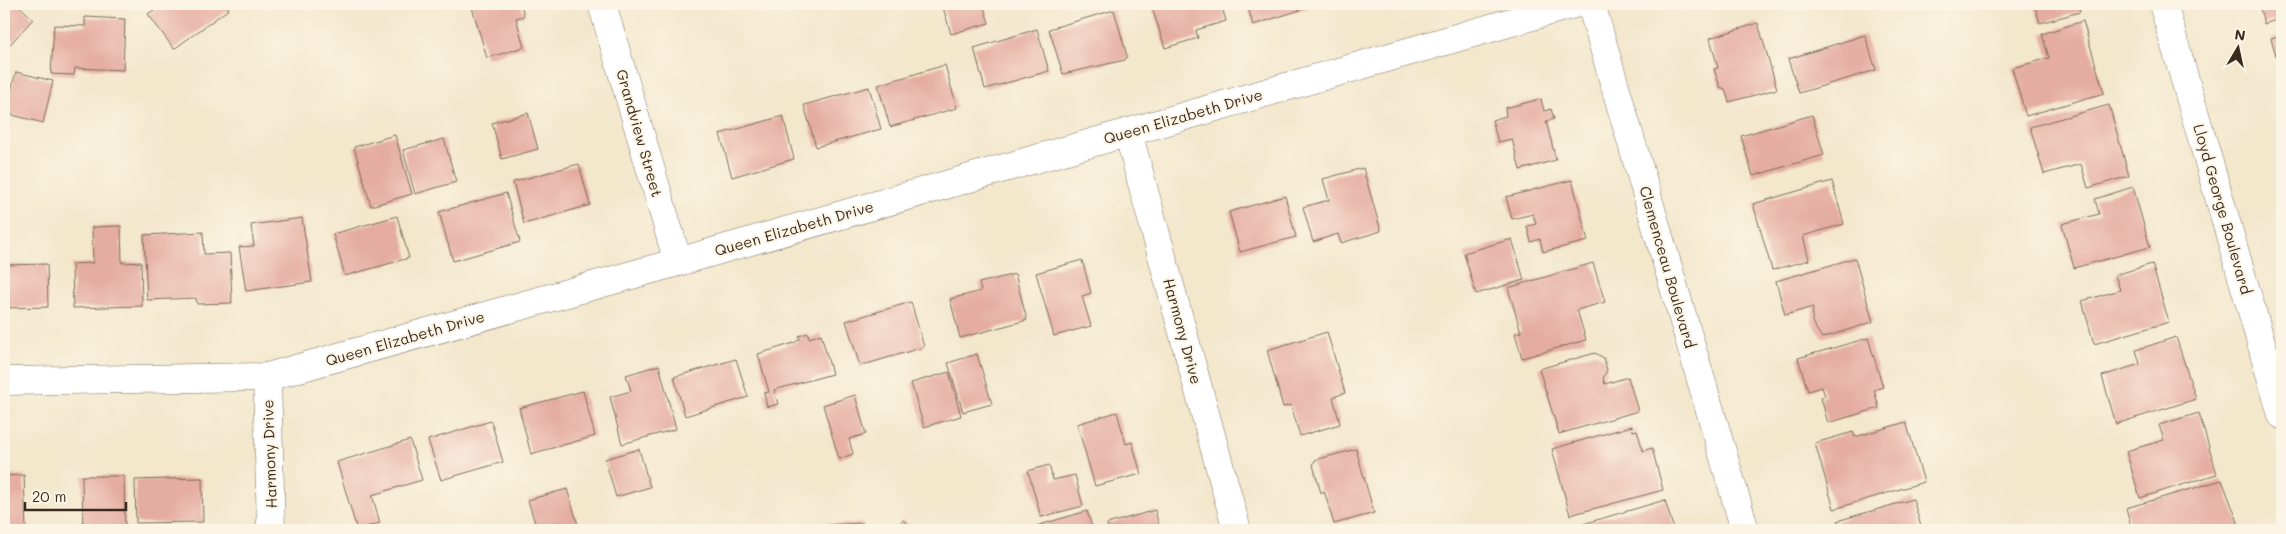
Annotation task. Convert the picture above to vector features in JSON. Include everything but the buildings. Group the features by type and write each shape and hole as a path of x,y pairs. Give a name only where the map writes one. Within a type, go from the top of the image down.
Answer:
{"street":[{"name":"Grandview Street","path":"602,4 678,262"},
{"name":"Queen Elizabeth Drive","path":"4,381 266,377 678,262 1574,4"},
{"name":"Clemenceau Boulevard","path":"1591,4 1745,530"},
{"name":"Lloyd George Boulevard","path":"2163,4 2282,415"},
{"name":"Harmony Drive","path":"1128,132 1237,530"},
{"name":"Harmony Drive","path":"266,377 271,530"}]}
